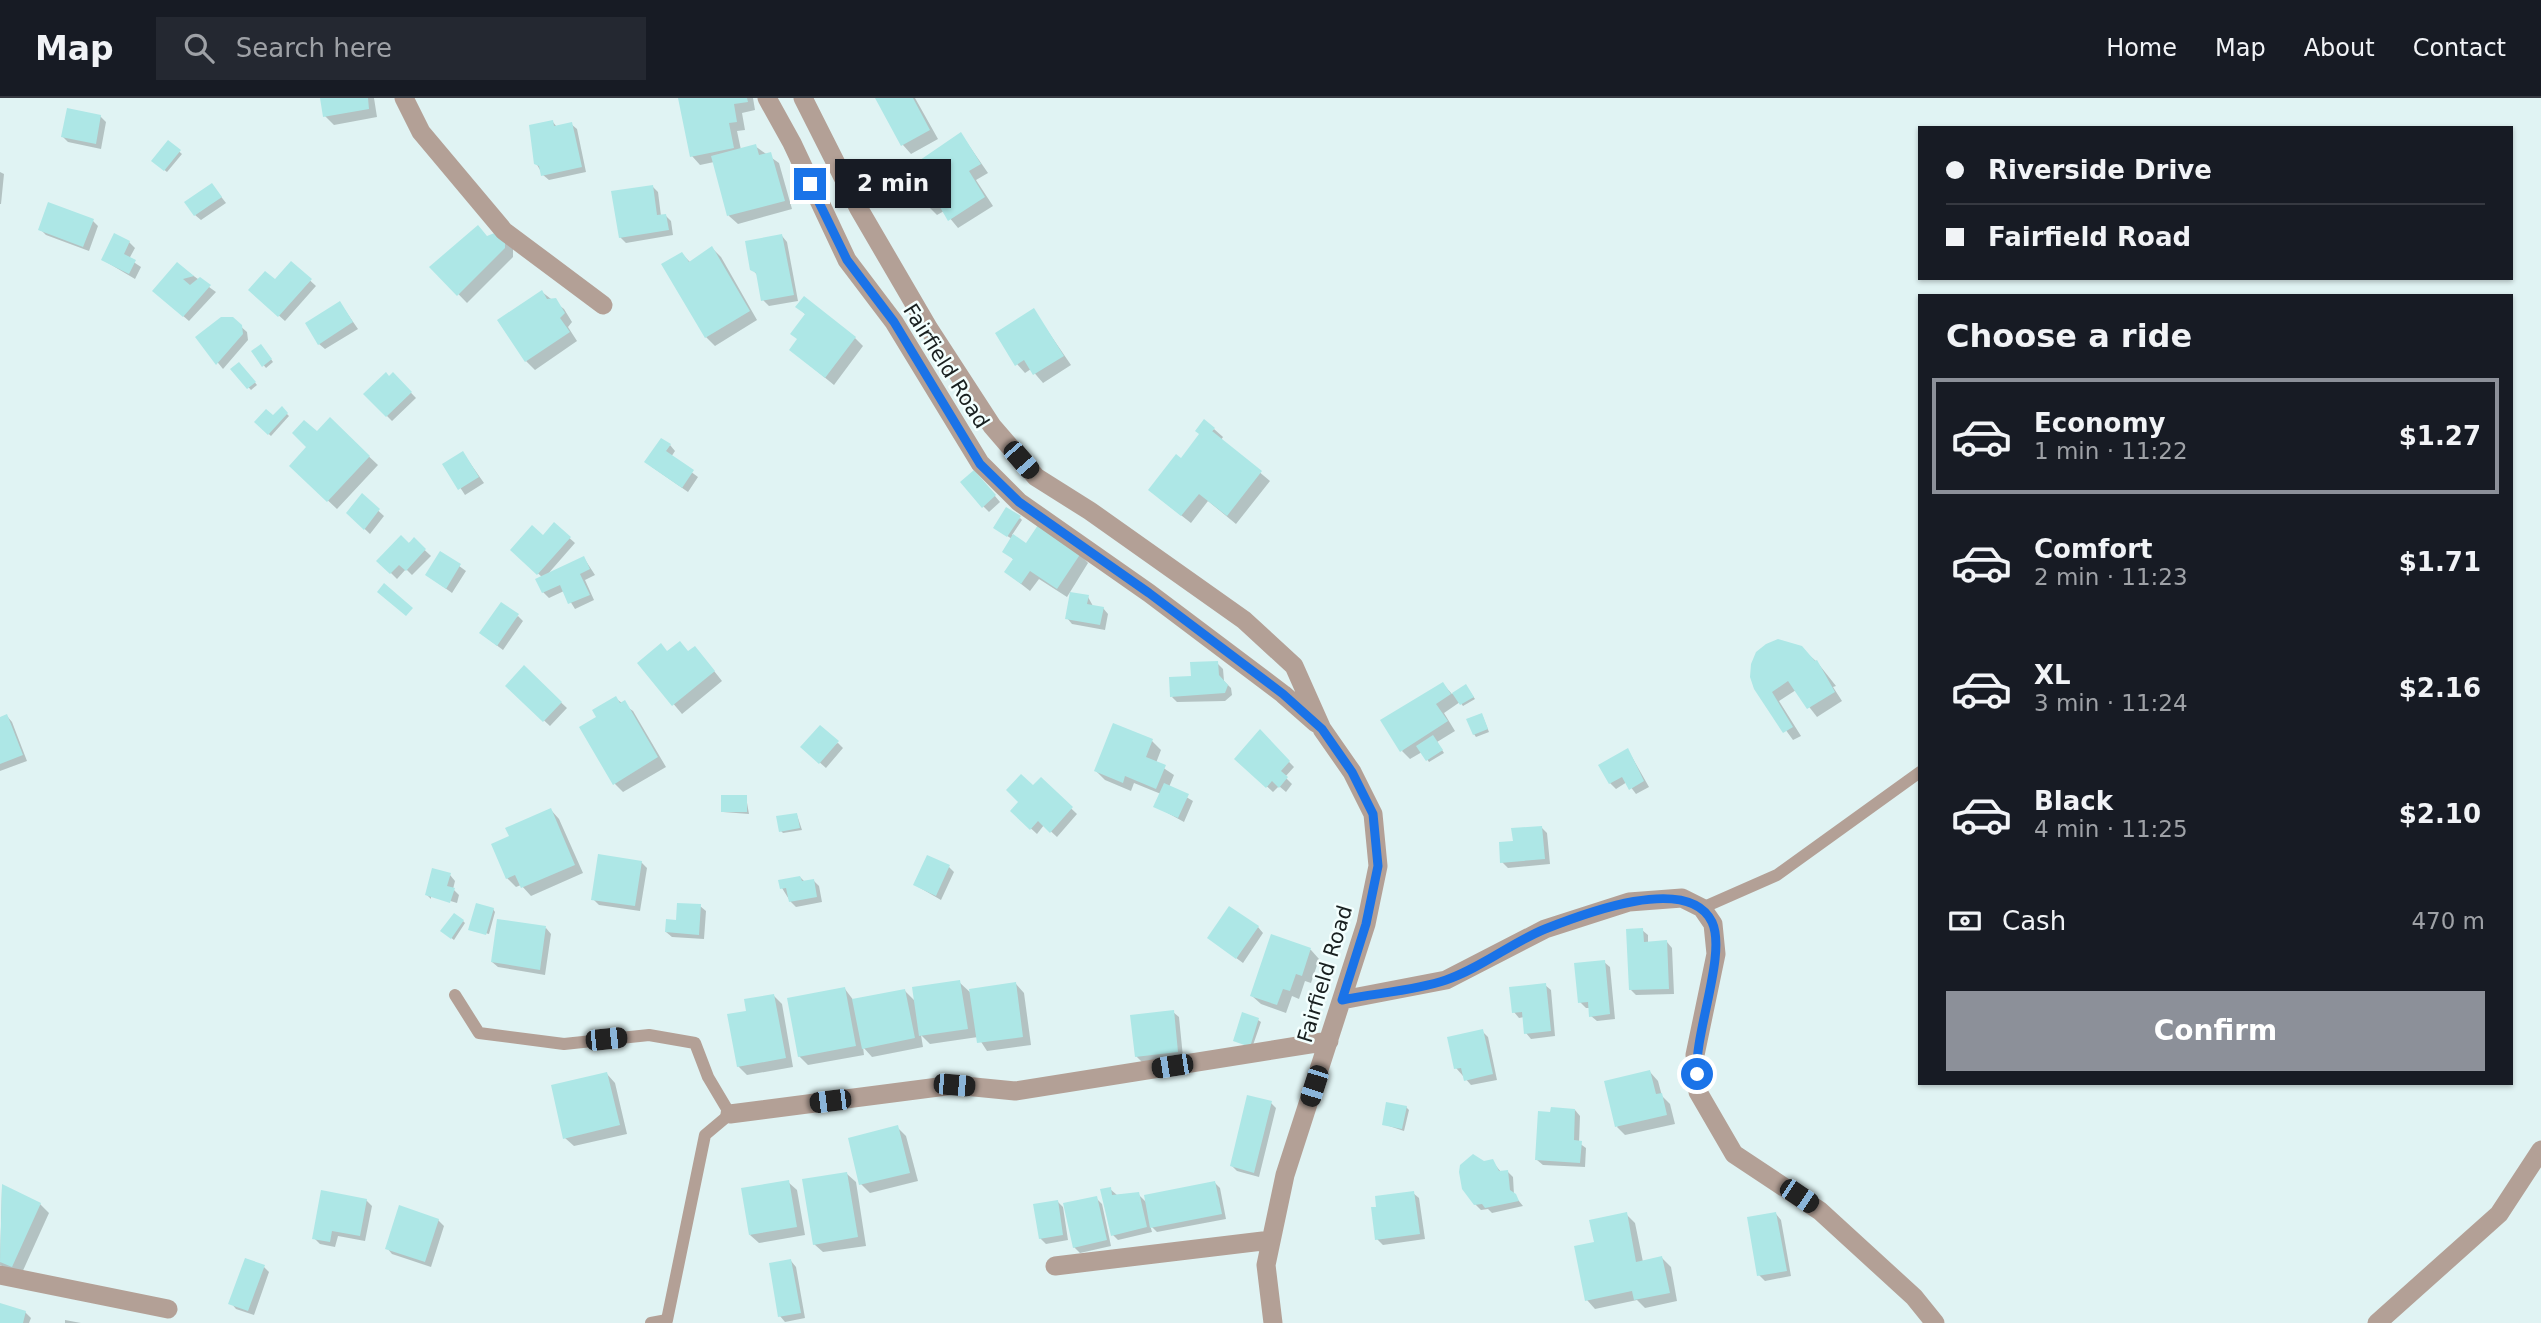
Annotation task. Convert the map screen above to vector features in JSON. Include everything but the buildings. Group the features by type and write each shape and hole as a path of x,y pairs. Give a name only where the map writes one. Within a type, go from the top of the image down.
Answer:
{"street":[{"path":"404,98 421,132 504,231 603,305"},
{"name":"Fairfield Road","path":"767,98 792,143 847,260 894,322 980,464 1019,502 1149,593 1283,694 1322,729"},
{"name":"Fairfield Road","path":"803,98 866,221 929,329 992,426 1036,477 1090,511 1244,620 1294,666 1322,729 1352,772 1373,814 1378,866 1366,924 1285,1175 1266,1265 1273,1323"},
{"path":"1342,1000 1446,980 1545,929 1629,902 1682,898 1702,908 1713,924 1716,954 1695,1055 1698,1092 1734,1154 1820,1211 1914,1297 1935,1323"},
{"path":"730,1114 954,1085 1015,1091 1329,1041"},
{"path":"2376,1323 2499,1214 2541,1150"},
{"path":"1055,1266 1271,1240"},
{"path":"0,1275 168,1309"}],"lane":[{"path":"1702,908 1777,876 1918,773"},
{"path":"455,995 479,1033 564,1044 649,1035 695,1043 708,1077 730,1114 705,1135 667,1320 652,1323"}],"route":[{"path":"810,184 847,260 894,322 980,464 1019,502 1149,593 1283,694 1322,729 1352,772 1373,814 1378,866 1366,924 1342,1000 1446,980 1545,929 1629,902 1682,898 1702,908 1713,924 1716,954 1695,1055 1697,1074"}]}
